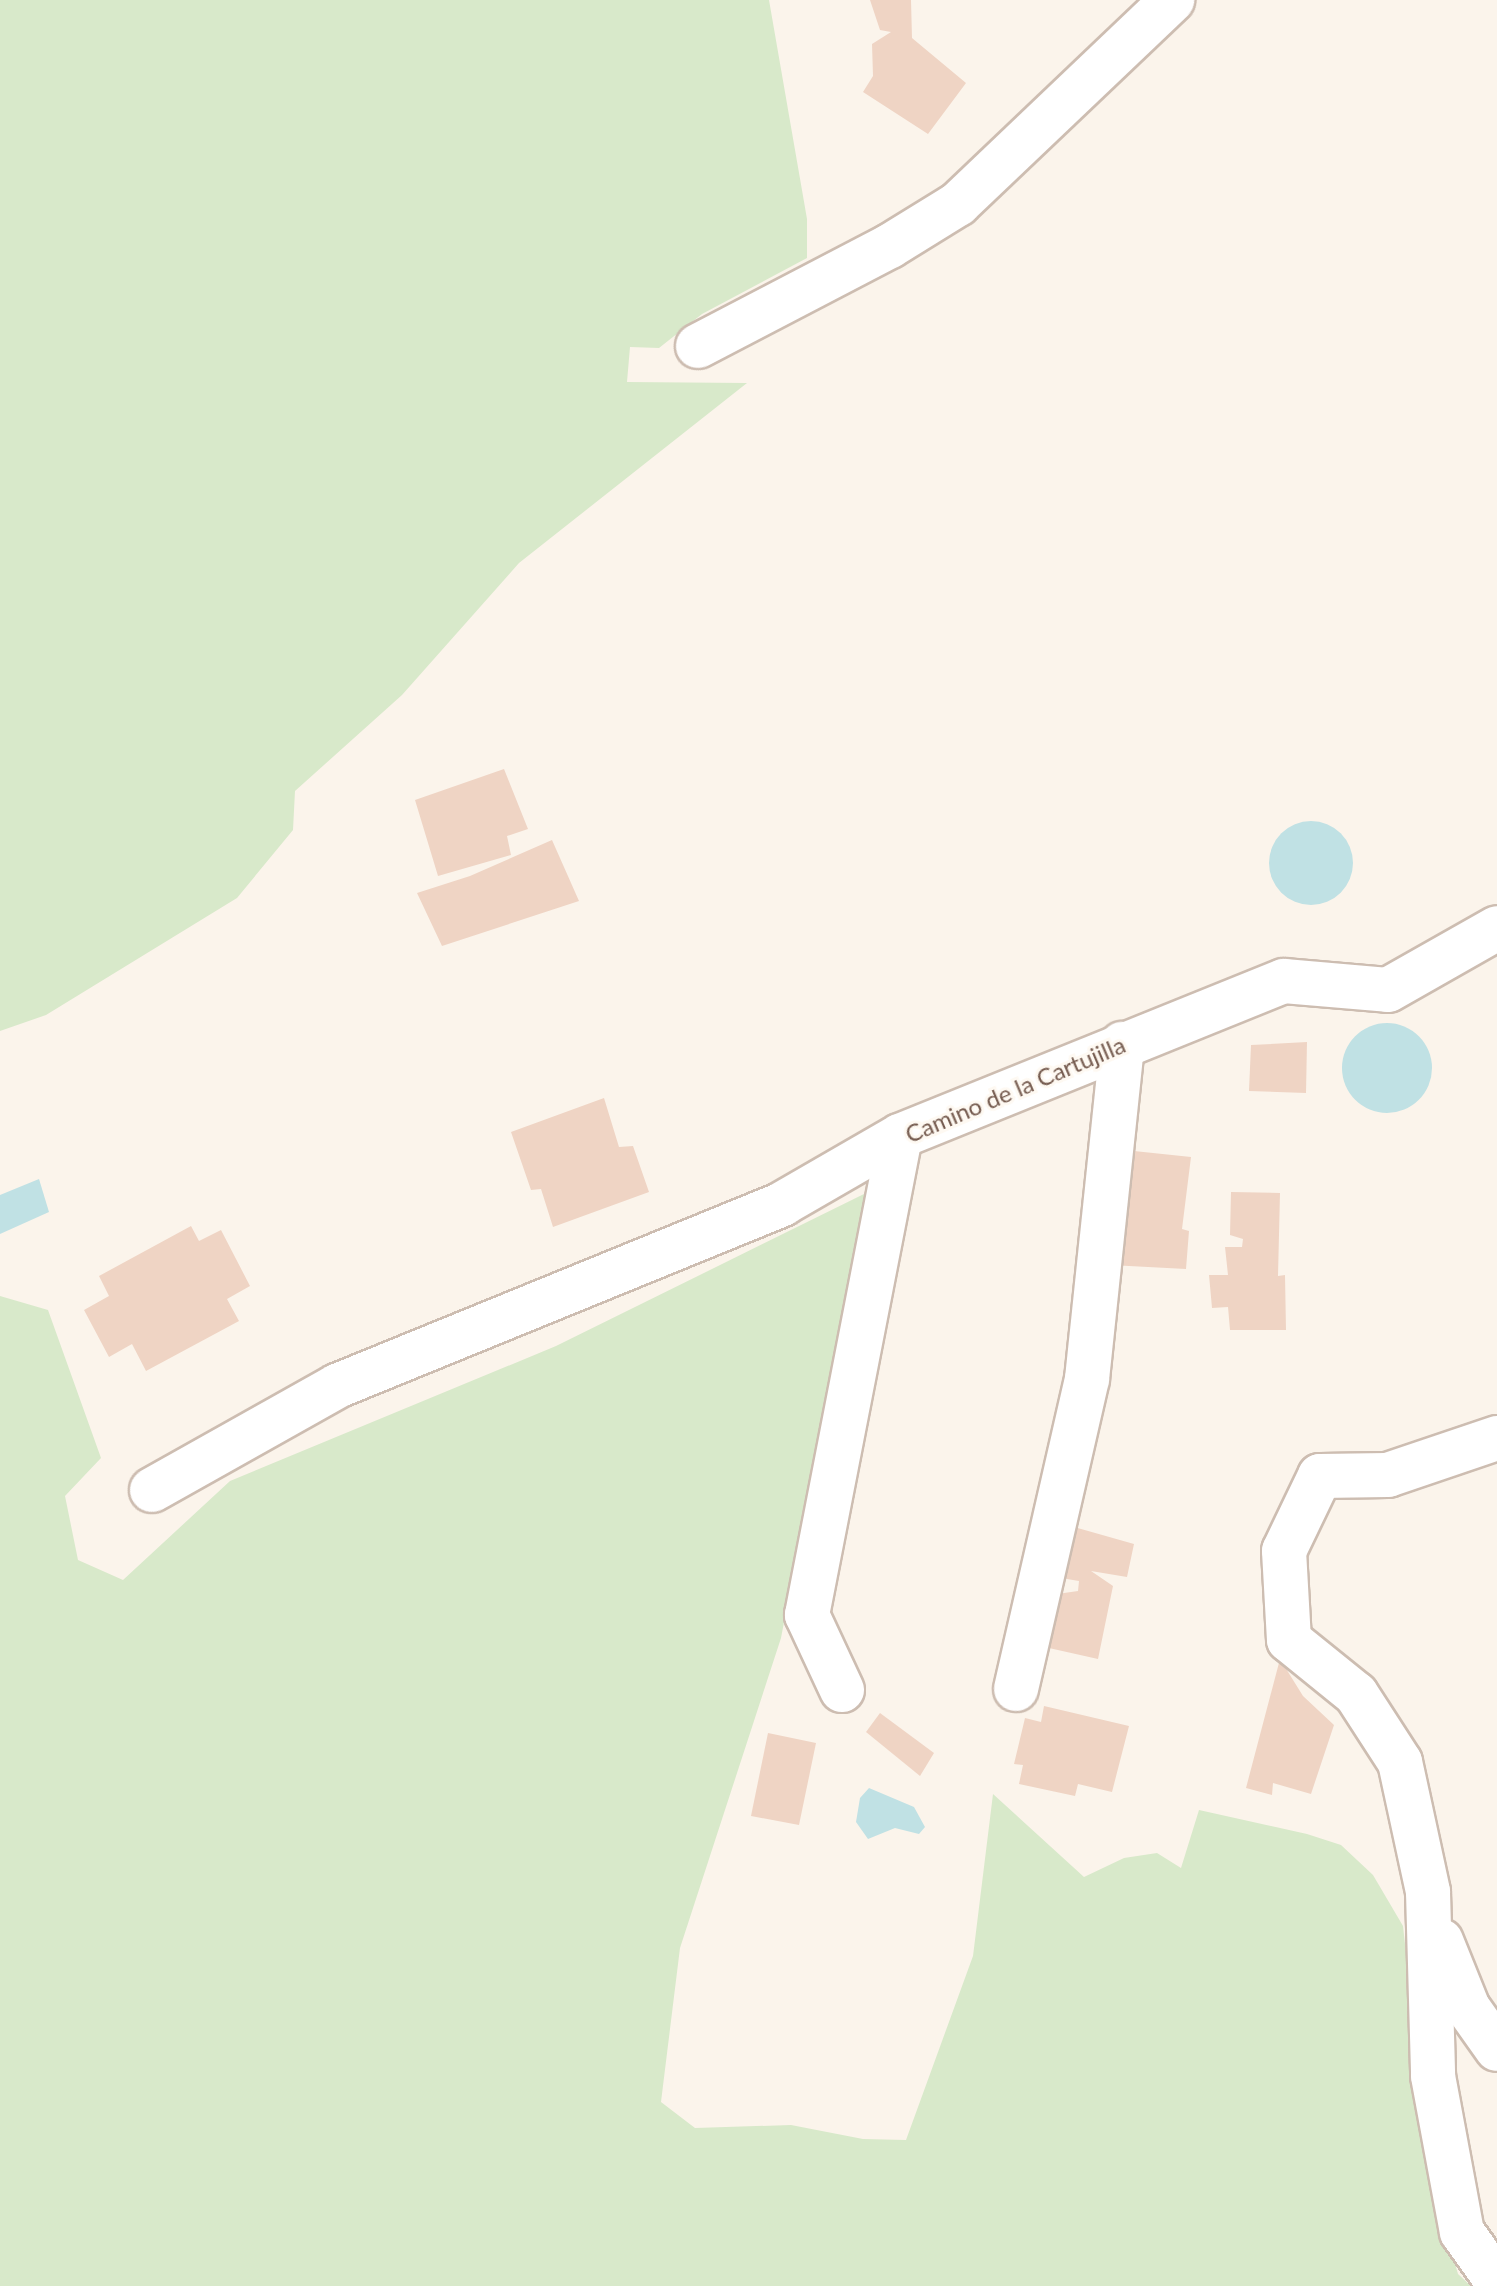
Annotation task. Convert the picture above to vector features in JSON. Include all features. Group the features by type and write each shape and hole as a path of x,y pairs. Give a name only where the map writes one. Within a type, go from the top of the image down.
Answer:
{"street":[{"path":"698,346 890,246 958,204 1172,0"},
{"name":"Camino de la Cartujilla","path":"152,1490 337,1386 782,1204 900,1136 1284,981 1388,990 1497,928"},
{"path":"1016,1689 1087,1379 1122,1044"},
{"path":"842,1690 807,1615 900,1136"},
{"path":"1497,1438 1388,1475 1320,1476 1284,1551 1289,1640 1356,1694 1400,1762 1444,1956 1468,2008 1497,2049"},
{"path":"1428,1892 1433,2076 1462,2232 1497,2281"}],"green space":[{"path":"0,0 769,0 807,219 807,258 702,314 659,348 630,347 627,382 747,383 519,563 402,695 295,791 293,830 237,898 46,1015 0,1031"},
{"path":"866,1193 781,1638 680,1948 661,2102 695,2128 791,2125 863,2139 906,2140 973,1956 993,1794 1084,1877 1124,1858 1157,1853 1181,1868 1199,1810 1307,1834 1341,1845 1373,1875 1403,1926 1431,2178 1458,2274 1471,2286 0,2286 0,1296 48,1310 101,1458 65,1496 78,1560 123,1580 230,1481 556,1346"}],"water":[{"path":"1311,821 1327,824 1341,833 1350,847 1353,863 1350,879 1341,893 1327,902 1311,905 1295,902 1281,893 1272,879 1269,863 1272,847 1281,833 1295,824"},
{"path":"1387,1023 1404,1026 1419,1036 1429,1051 1432,1068 1429,1085 1419,1100 1404,1110 1387,1113 1370,1110 1355,1100 1345,1085 1342,1068 1345,1051 1355,1036 1370,1026"},
{"path":"39,1179 49,1212 0,1234 0,1195"},
{"path":"869,1788 914,1807 925,1827 919,1834 895,1828 868,1839 856,1822 860,1798"}],"building":[{"path":"870,0 911,0 912,38 966,83 928,134 863,92 873,76 872,44 891,32 880,30"},
{"path":"504,769 528,829 507,836 511,855 438,876 415,800"},
{"path":"552,840 579,901 442,946 417,893 470,876"},
{"path":"1307,1042 1306,1093 1249,1091 1251,1045"},
{"path":"604,1098 619,1147 633,1146 649,1192 553,1227 541,1189 531,1190 511,1132"},
{"path":"1134,1151 1191,1157 1182,1229 1189,1231 1186,1269 1110,1265 1119,1202 1128,1202"},
{"path":"1231,1192 1280,1193 1278,1276 1285,1275 1286,1330 1230,1330 1228,1307 1212,1308 1209,1275 1228,1275 1225,1247 1242,1247 1243,1239 1230,1235"},
{"path":"191,1226 199,1241 221,1230 250,1286 227,1299 239,1321 146,1371 132,1344 109,1357 84,1310 109,1296 99,1276"},
{"path":"1067,1525 1134,1544 1127,1577 1091,1571 1113,1586 1098,1659 1040,1646 1050,1595 1078,1591 1079,1581 1055,1577"},
{"path":"1280,1659 1303,1696 1334,1725 1311,1794 1273,1783 1272,1795 1246,1788"},
{"path":"1044,1706 1129,1726 1112,1792 1078,1784 1075,1796 1019,1784 1023,1765 1014,1764 1025,1718 1041,1722"},
{"path":"880,1713 934,1753 920,1776 866,1732"},
{"path":"768,1733 816,1743 799,1825 751,1816"}]}
